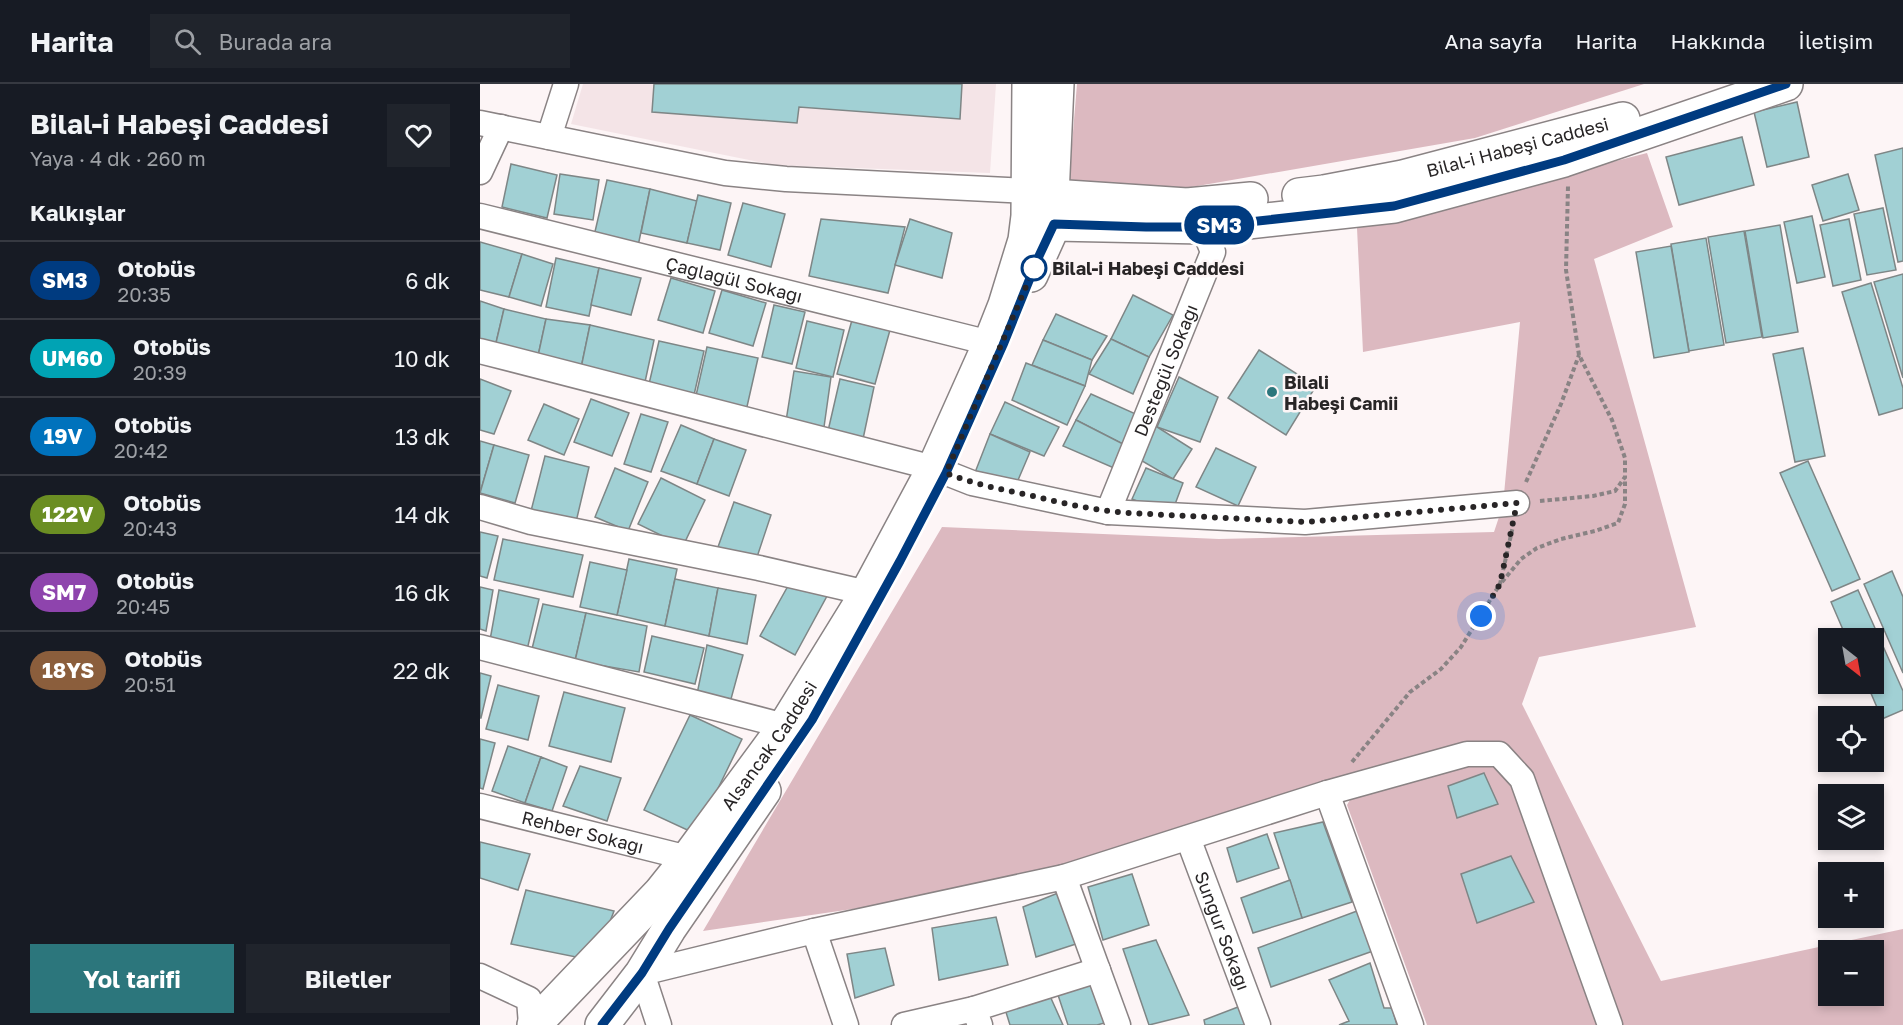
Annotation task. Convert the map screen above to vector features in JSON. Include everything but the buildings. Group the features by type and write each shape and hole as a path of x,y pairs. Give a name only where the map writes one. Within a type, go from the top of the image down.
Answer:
{"street":[{"path":"549,137 566,84"},
{"name":"Alsancak Caddesi","path":"602,1025 642,973 669,929 812,720 900,561 951,475 1039,256 1040,207 1029,84"},
{"name":"Alsancak Caddesi","path":"533,1025 660,893 688,858 785,726 867,593 951,475 990,343 1005,305 1025,240 1040,207 1057,84"},
{"name":"Bilal-i Habeşi Caddesi","path":"1040,207 1187,205 1324,192 1403,177 1647,112 1727,84"},
{"name":"Bilal-i Habeşi Caddesi","path":"1040,207 1146,227 1203,227 1394,206 1564,160 1786,84"},
{"path":"480,172 491,125 725,173 1040,207"},
{"name":"Çağlagül Sokağı","path":"480,216 990,343"},
{"name":"Destegül Sokağı","path":"1108,512 1213,252 1203,227"},
{"path":"480,351 951,475 1108,512 1305,522 1517,503"},
{"path":"480,507 531,522 759,568 867,593"},
{"path":"480,647 785,726"},
{"path":"659,1025 642,973 814,931 1064,877 1328,793 1467,754 1499,754 1522,779 1610,1025"},
{"path":"1328,793 1411,1025"},
{"name":"Rehber Sokağı","path":"480,806 688,858"},
{"name":"Sungur Sokağı","path":"1188,838 1257,1025"},
{"path":"1064,877 1118,1025"},
{"path":"814,931 846,1025"},
{"path":"904,1025 977,1017 1098,970"},
{"path":"480,976 529,999 533,1025"},
{"path":"551,1025 565,1023 566,1025"}],"path":[{"path":"1328,793 1410,692 1441,669 1461,648 1500,584 1521,559 1537,548 1561,539 1618,523 1625,504 1625,458 1612,420 1579,355 1566,270 1568,171 1564,160"},
{"path":"1500,584 1517,503 1561,404 1579,355"},
{"path":"1517,503 1593,496 1616,491 1625,477"}],"shaded area":[{"path":"583,84 996,84 990,173 774,165 571,124"},
{"path":"1077,84 1644,84 1475,138 1186,188 1069,181"},
{"path":"1647,153 1673,227 1594,259 1696,627 1539,657 1522,704 1661,981 1818,947 1818,1006 1884,1006 1884,940 1852,940 1903,929 1903,1025 1427,1025 1347,805 1360,782 1003,887 703,931 942,527 1219,539 1494,532 1503,505 1520,322 1363,352 1357,228"}],"bus line":[{"name":"SM3","path":"602,1025 642,973 669,929 812,720 946,473 1054,224 1203,227 1394,206 1564,160 1786,84"}],"place":[{"name":"Bilal-i Habeşi Caddesi","path":"1034,268"},
{"name":"Bilali Habeşi Camii","path":"1272,392"}],"route":[{"path":"1034,268 1003,345 946,473 972,483 1108,512 1305,522 1517,503 1500,584 1481,616"}]}
